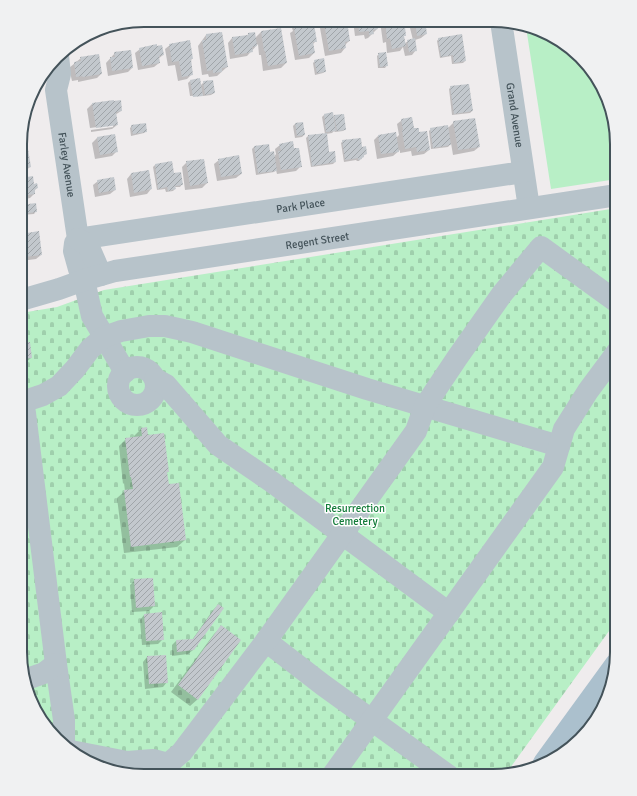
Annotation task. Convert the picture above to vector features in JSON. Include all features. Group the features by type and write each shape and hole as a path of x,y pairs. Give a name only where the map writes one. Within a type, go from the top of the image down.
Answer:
{"main road":[{"path":"551,754 608,675"}],"street":[{"name":"Grand Avenue","path":"502,28 529,208"},
{"name":"Farley Avenue","path":"56,90 60,74 59,64"},
{"name":"Farley Avenue","path":"49,77 56,90 78,239 75,243 74,251 79,269 92,277 92,316 125,372"},
{"name":"Park Place","path":"78,239 523,172"},
{"name":"Regent Street","path":"27,298 115,271 610,196"},
{"path":"166,769 182,752 266,641 416,431 425,406 457,358 502,294 540,248 610,297"},
{"path":"27,399 43,395 59,386 90,349 104,337 135,328 165,326 192,332 360,387 559,446"},
{"path":"337,769 553,467 564,429 610,362"},
{"path":"137,367 149,371 153,375 156,388 154,394 145,403 133,404 123,398 120,393 119,382 121,376 125,372 130,368 137,367"},
{"path":"154,379 166,385 218,445 272,482 449,613"},
{"path":"27,429 64,720 64,737"},
{"path":"266,641 371,721 439,769"},
{"path":"30,678 44,673 56,664"},
{"path":"88,754 127,762 153,760 160,769"}],"green space":[{"path":"527,32 552,43 576,61 594,85 601,99 609,128 610,180 551,189"},
{"name":"Resurrection Cemetery","path":"610,209 610,630 510,768 501,769 136,769 106,763 92,757 67,740 56,729 43,711 36,697 28,668 27,312 57,307 104,290"}],"building":[{"path":"314,27 317,42 313,42 315,53 299,56 294,28"},
{"path":"325,27 348,27 350,41 345,42 346,48 329,51"},
{"path":"359,27 378,27 378,29 373,30 374,34 369,35 369,31 359,32"},
{"path":"386,27 405,27 406,36 404,36 406,46 392,49 390,38 387,39"},
{"path":"416,27 426,27 427,34 417,36"},
{"path":"281,28 287,63 268,66 261,31"},
{"path":"222,32 228,67 222,68 222,72 213,73 213,70 207,71 202,40 206,40 206,34"},
{"path":"255,32 257,46 252,47 253,52 235,55 232,37 248,35 248,33"},
{"path":"462,34 466,61 454,63 453,55 441,57 438,38"},
{"path":"415,38 417,51 409,52 407,40"},
{"path":"190,40 193,59 191,59 193,75 182,77 179,61 172,62 169,44"},
{"path":"157,44 157,46 162,45 164,55 159,56 160,63 142,66 139,48"},
{"path":"131,50 133,68 112,71 110,57 115,57 114,52"},
{"path":"386,52 388,66 380,67 378,53"},
{"path":"99,54 102,74 76,77 74,62 81,61 80,57"},
{"path":"324,58 326,72 317,73 314,60"},
{"path":"200,78 203,96 193,97 190,80"},
{"path":"213,80 215,93 205,95 203,81"},
{"path":"469,84 473,111 454,114 450,86"},
{"path":"121,100 122,111 116,112 118,125 96,128 92,103"},
{"path":"333,112 336,131 326,132 324,114"},
{"path":"344,114 346,130 337,131 334,115"},
{"path":"412,117 414,128 419,128 419,132 427,131 430,150 417,152 416,147 405,149 401,119"},
{"path":"475,118 480,147 458,150 453,121"},
{"path":"303,122 305,135 297,136 295,123"},
{"path":"146,123 147,132 133,134 131,125"},
{"path":"448,125 451,145 433,148 430,128"},
{"path":"396,132 399,152 381,154 378,135"},
{"path":"327,133 329,152 335,151 336,162 312,166 308,135"},
{"path":"115,134 118,152 100,155 97,137"},
{"path":"361,138 362,147 366,146 367,154 364,155 362,159 358,160 358,158 345,160 342,140"},
{"path":"293,141 294,148 299,148 302,167 281,170 278,151 281,151 279,144"},
{"path":"269,144 270,152 274,151 277,171 258,173 254,146"},
{"path":"27,149 31,167 27,168"},
{"path":"239,155 242,174 221,177 218,159"},
{"path":"204,159 208,183 190,186 186,161"},
{"path":"172,161 174,173 181,172 183,185 175,186 176,189 168,191 167,187 158,189 155,164"},
{"path":"149,170 152,189 134,193 131,173"},
{"path":"33,176 34,184 37,183 38,188 35,189 35,194 27,195 27,177"},
{"path":"114,177 116,190 99,193 97,180"},
{"path":"36,203 37,212 27,213 27,204"},
{"path":"39,231 42,255 27,257 27,233"},
{"path":"27,342 30,342 32,358 27,358"},
{"path":"147,427 148,435 164,433 169,484 179,483 186,540 131,547 124,490 133,489 125,438 142,436 141,428"},
{"path":"153,578 155,606 136,608 134,579"},
{"path":"218,604 224,608 194,650 177,652 176,640 193,639"},
{"path":"162,612 164,640 146,641 144,614"},
{"path":"221,625 241,640 198,700 178,685"},
{"path":"166,655 168,683 149,684 147,656"}]}
